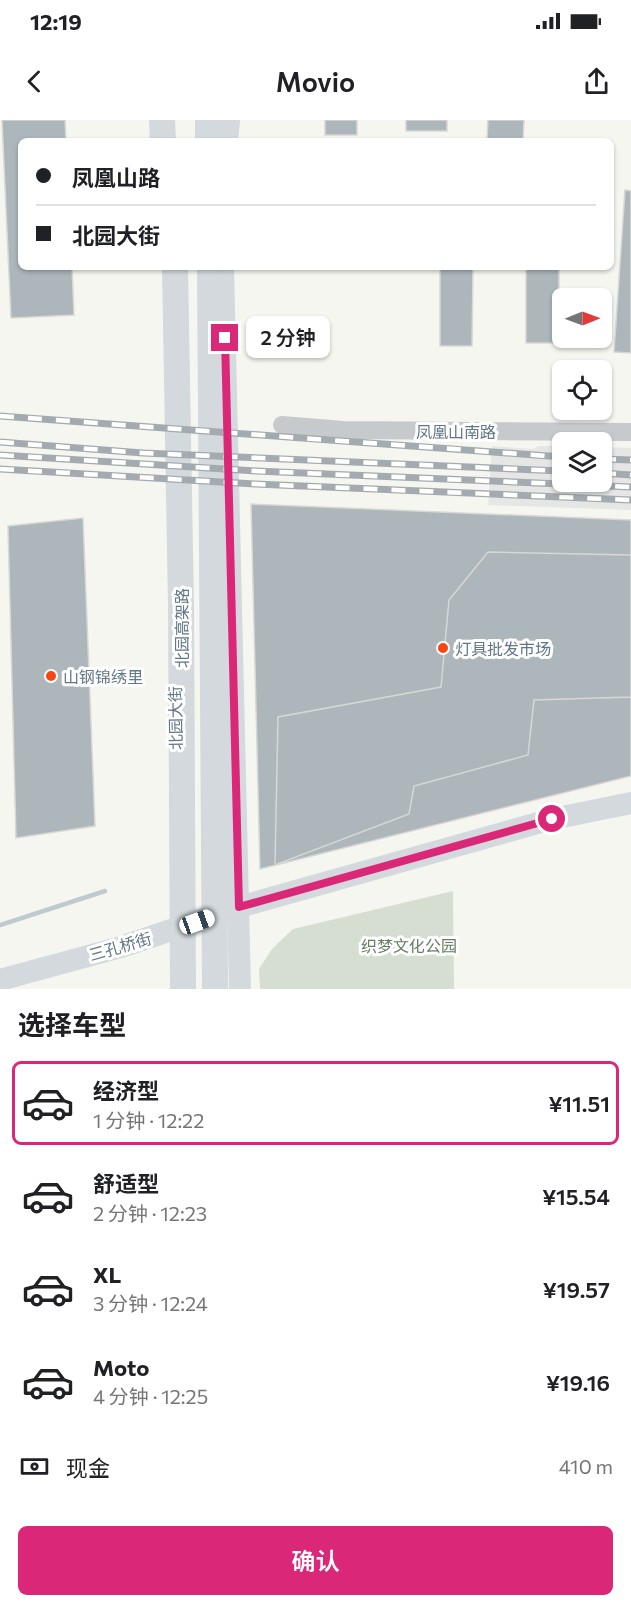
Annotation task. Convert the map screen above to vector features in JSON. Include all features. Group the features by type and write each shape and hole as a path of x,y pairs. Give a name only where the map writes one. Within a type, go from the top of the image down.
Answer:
{"highway":[{"path":"162,120 163,138"},
{"path":"173,120 173,138"},
{"path":"208,120 208,138"},
{"path":"225,138 227,120"},
{"name":"北园高架路","path":"174,270 181,619 183,989"},
{"name":"北园高架路","path":"212,270 215,989"}],"main road":[{"path":"219,120 220,138"},
{"name":"北园大街","path":"174,270 173,601 178,989"},
{"path":"223,270 240,989"},
{"name":"三孔桥街","path":"0,980 121,947 239,907 552,819 631,803"}],"street":[{"name":"凤凰山南路","path":"282,426 343,430 631,432"}],"shaded area":[{"path":"492,446 533,449 539,446 552,446 552,492 612,492 612,447 631,448 631,510 488,505"}],"green space":[{"name":"织梦文化公园","path":"453,891 454,989 260,989 259,969 272,949 293,929"}],"building":[{"path":"2,120 65,120 66,138 18,138 18,270 72,270 74,315 11,318"},
{"path":"325,120 357,120 357,135 325,135"},
{"path":"406,120 447,120 447,131 406,131"},
{"path":"488,120 524,120 523,138 487,138"},
{"path":"625,190 631,191 631,353 614,352"},
{"path":"440,270 473,270 472,346 440,346"},
{"path":"526,270 559,270 559,288 552,288 552,343 526,343"},
{"name":"灯具批发市场","path":"251,504 631,520 631,776 260,869"},
{"name":"山钢锦绣里","path":"83,518 95,826 16,838 8,526"},
{"path":"488,552 631,555 631,697 534,700 528,755 414,786 409,814 275,865 278,717 441,687 449,600"}],"waterway":[{"path":"0,925 105,891"}],"railway":[{"path":"0,416 552,456"},
{"path":"0,442 143,453 552,471"},
{"path":"0,455 256,471 631,487"},
{"path":"612,459 631,460"},
{"path":"0,469 255,484 631,500"},
{"path":"612,474 631,475"}],"place":[{"name":"灯具批发市场","path":"443,648"},
{"name":"山钢锦绣里","path":"51,676"}],"route":[{"path":"225,338 239,907 552,819"}]}
